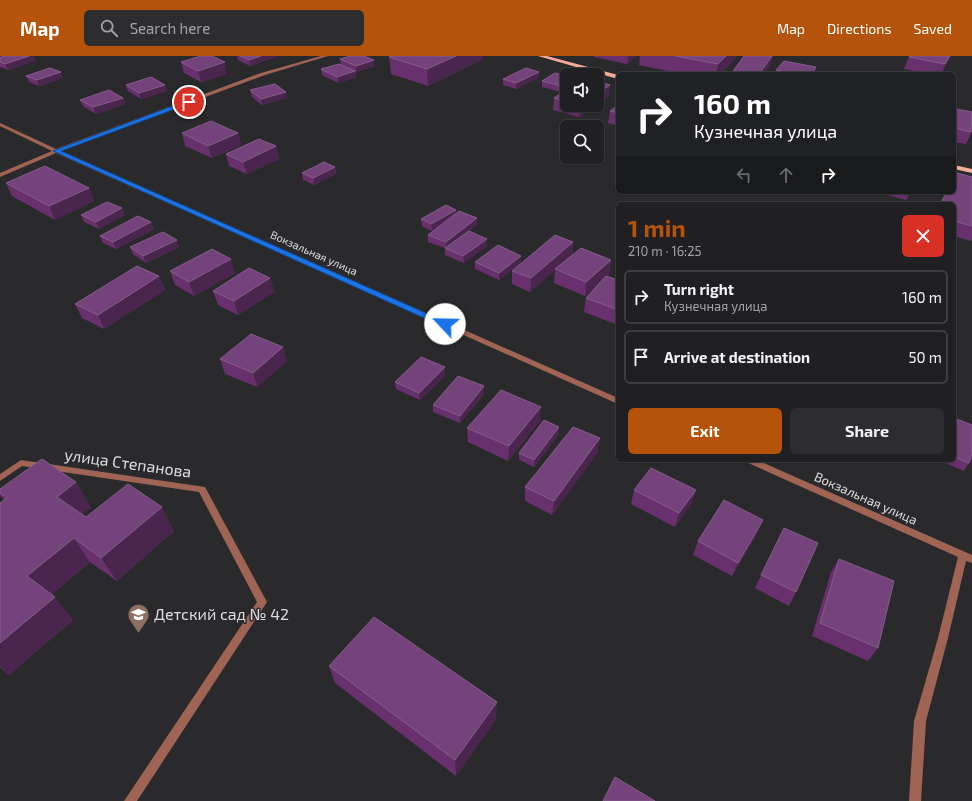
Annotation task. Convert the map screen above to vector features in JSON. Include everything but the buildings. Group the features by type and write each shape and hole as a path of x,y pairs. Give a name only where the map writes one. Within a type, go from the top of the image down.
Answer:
{"main road":[{"path":"541,56 616,76"},
{"path":"956,167 972,171"}],"street":[{"path":"0,176 56,151 263,74 326,56"},
{"name":"Вокзальная улица","path":"0,124 56,151 616,401"},
{"name":"Вокзальная улица","path":"754,462 968,557"},
{"name":"улица Степанова","path":"0,478 21,463 202,488 262,602 130,801"},
{"path":"915,801 920,721 943,638 968,557"}],"place":[{"name":"Детский сад № 42","path":"138,634"}],"route":[{"path":"189,102 56,151 445,324"}]}
